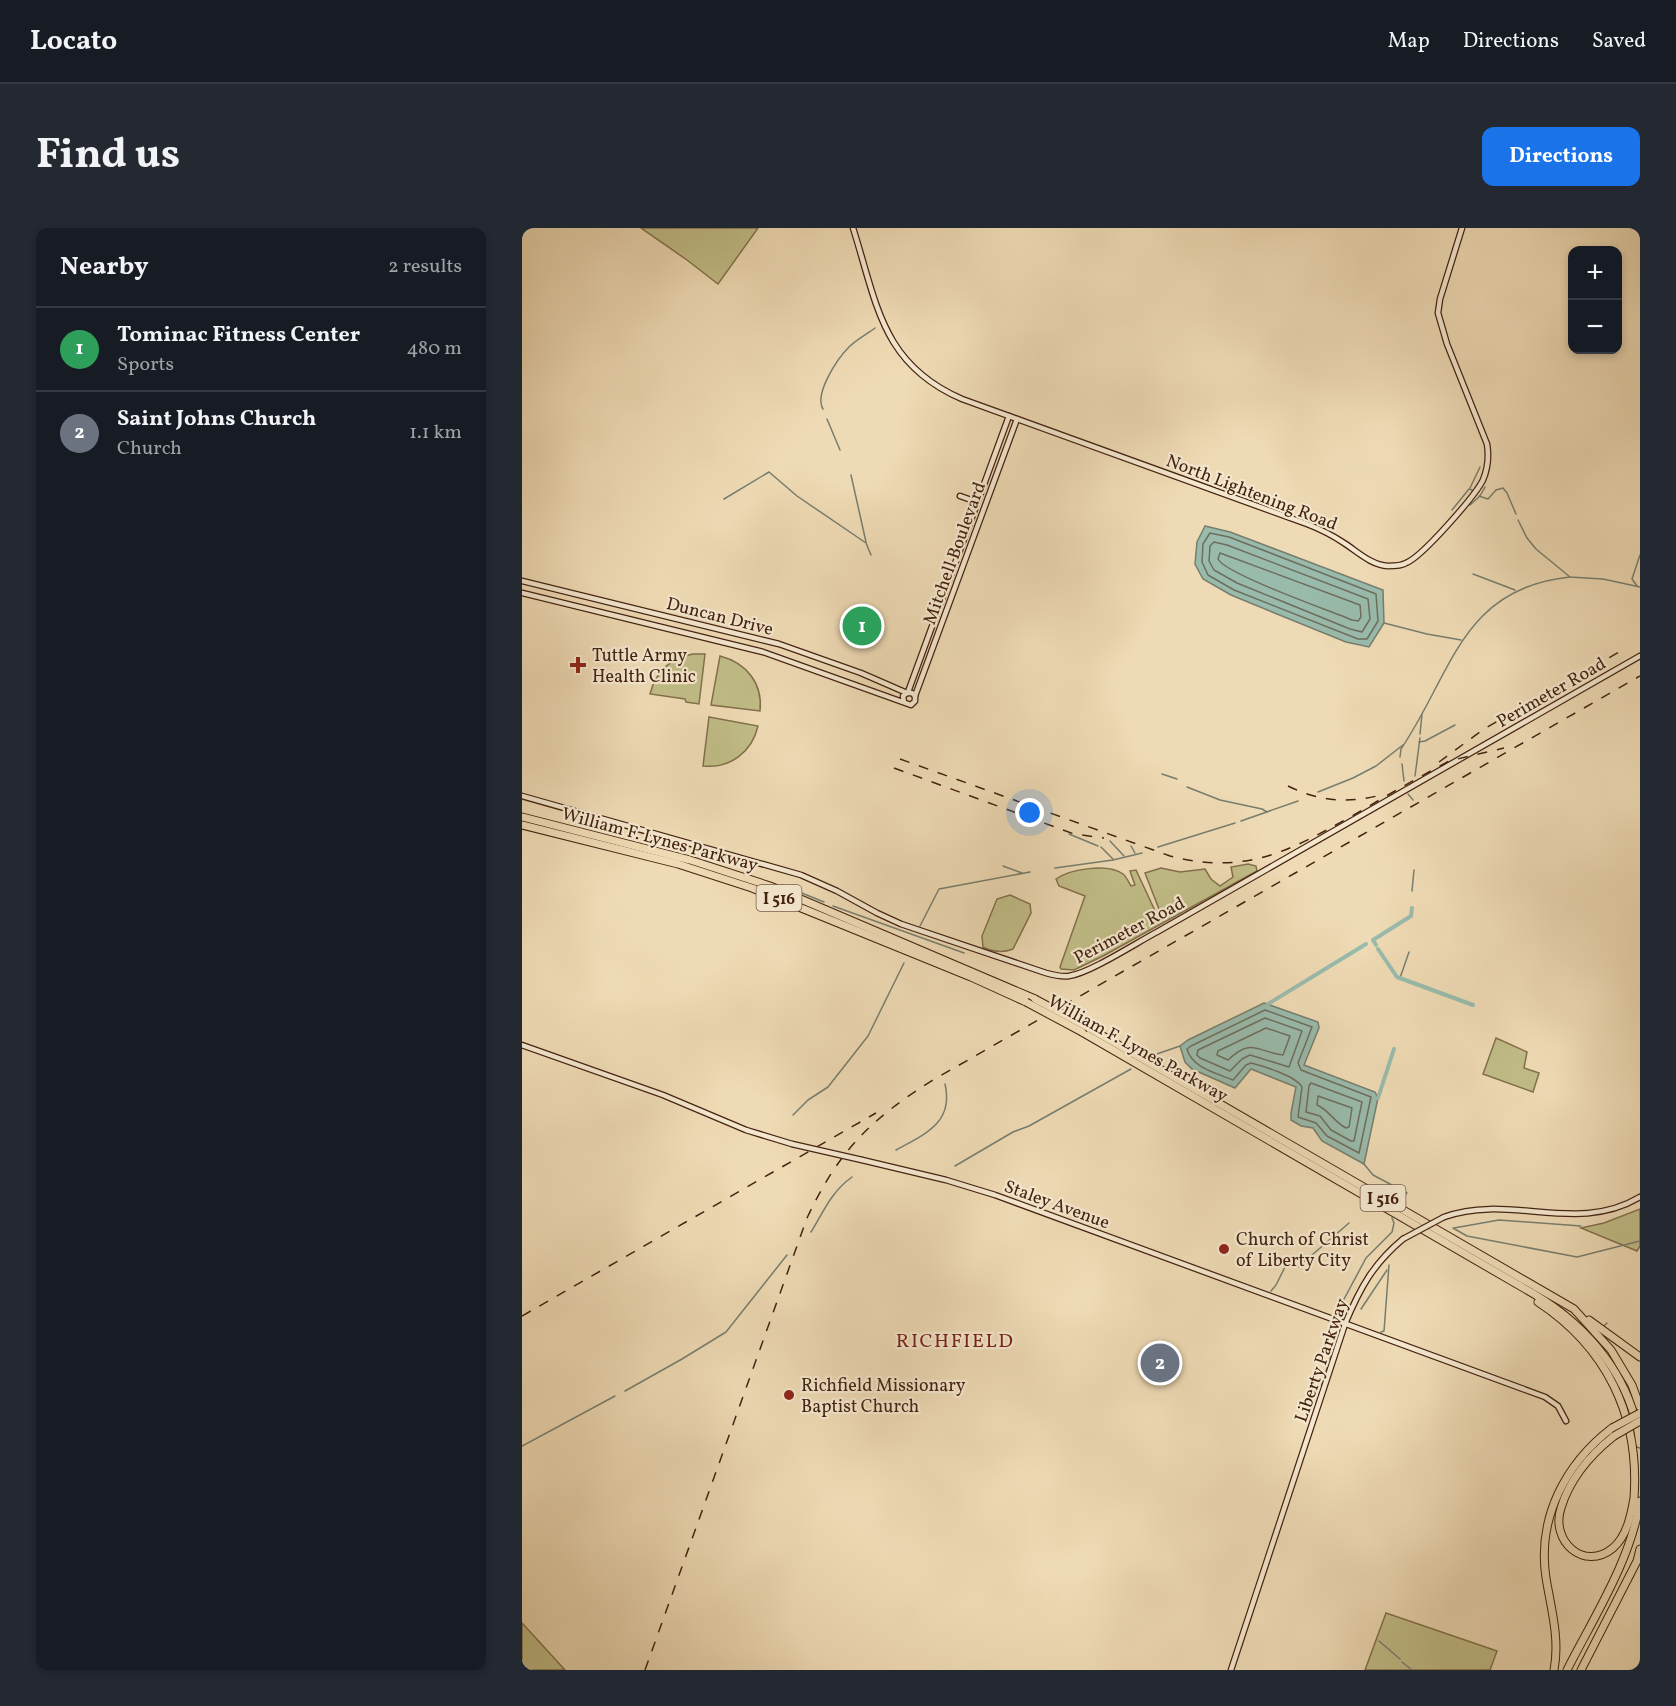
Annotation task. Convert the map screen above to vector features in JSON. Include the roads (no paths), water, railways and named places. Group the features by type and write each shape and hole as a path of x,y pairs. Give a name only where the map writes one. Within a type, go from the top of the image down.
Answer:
{"highway":[{"name":"William F. Lynes Parkway","path":"522,817 690,860 770,886 1035,999 1559,1310 1598,1347 1614,1370 1625,1391 1638,1428 1640,1444"},
{"name":"William F. Lynes Parkway","path":"522,825 678,864 752,888 932,961 1085,1030 1574,1309 1611,1350 1632,1384 1640,1407"},
{"path":"1489,1268 1556,1314 1582,1337 1612,1376 1627,1409 1633,1431 1637,1459 1632,1513 1624,1533 1613,1548 1596,1556 1573,1551 1565,1543 1558,1528 1558,1516 1563,1499 1575,1477 1613,1432 1640,1421"},
{"path":"1574,1309 1640,1358"},
{"path":"1554,1670 1555,1625 1545,1567 1548,1521 1556,1496 1568,1473 1583,1454 1640,1413"},
{"path":"1567,1670 1626,1552 1640,1502"},
{"path":"1581,1670 1640,1551"}],"street":[{"name":"North Lightening Road","path":"853,228 886,331 911,367 945,391 1307,524 1331,535 1362,556 1378,564 1390,566 1412,560 1433,541 1470,500 1483,480 1489,456 1487,444 1447,344 1438,313 1442,290 1462,228"},
{"name":"Mitchell Boulevard","path":"904,702 903,696 911,685 1009,416"},
{"name":"Mitchell Boulevard","path":"915,696 1017,419"},
{"path":"998,448 1005,451"},
{"path":"960,496 977,502"},
{"name":"Duncan Drive","path":"522,581 727,631 805,653 898,687 915,696"},
{"name":"Duncan Drive","path":"522,593 723,642 789,661 904,702"},
{"path":"789,661 794,650"},
{"path":"801,665 805,653"},
{"name":"Perimeter Road","path":"522,796 801,875 901,924 1046,973 1070,976 1187,915 1640,656"},
{"path":"898,687 911,685"},
{"path":"904,702 912,705 915,696"},
{"name":"Staley Avenue","path":"522,1045 663,1095 746,1130 792,1144 946,1180 996,1195 1550,1399 1560,1408 1566,1421"},
{"name":"Liberty Parkway","path":"1231,1670 1345,1324 1358,1293 1372,1270 1403,1239 1444,1217 1463,1211 1509,1208 1569,1215 1587,1214 1618,1207 1638,1199"}],"water":[{"path":"1205,526 1230,532 1383,590 1384,623 1369,647 1346,642 1277,614 1231,595 1203,579 1195,564 1197,542"},
{"path":"1264,1003 1318,1022 1319,1028 1304,1065 1375,1092 1378,1098 1364,1164 1322,1141 1313,1128 1301,1126 1291,1120 1296,1087 1251,1069 1235,1088 1192,1069 1185,1062 1180,1046 1188,1040"}],"waterway":[{"path":"823,409 821,403 824,386 833,368 849,347 875,328"},
{"path":"827,419 840,450"},
{"path":"1470,488 1480,467"},
{"path":"724,499 769,472 797,496 866,543 871,555"},
{"path":"851,475 866,542"},
{"path":"1470,505 1480,496 1485,487"},
{"path":"1479,496 1488,499 1496,490 1503,488 1516,514"},
{"path":"1452,510 1469,489 1472,490"},
{"path":"1518,520 1527,538 1536,549 1570,577 1603,579 1640,587"},
{"path":"1637,586 1632,579 1640,555"},
{"path":"1473,574 1515,590"},
{"path":"1400,757 1401,749 1448,665 1482,616 1505,598 1534,584 1570,577"},
{"path":"1384,623 1461,640"},
{"path":"1420,734 1422,714"},
{"path":"1419,742 1455,725"},
{"path":"1415,776 1420,738"},
{"path":"1318,792 1376,766 1403,745"},
{"path":"1402,764 1404,781"},
{"path":"1162,774 1177,779"},
{"path":"1187,787 1220,800 1267,812"},
{"path":"1408,794 1413,800"},
{"path":"1241,821 1298,801"},
{"path":"1158,847 1235,823"},
{"path":"1069,834 1098,846"},
{"path":"1110,841 1124,856"},
{"path":"1131,846 1135,853"},
{"path":"1101,847 1113,859"},
{"path":"1055,868 1113,860 1142,853"},
{"path":"1003,866 1022,873"},
{"path":"1412,891 1414,870"},
{"path":"920,926 939,889 1030,872"},
{"path":"782,885 824,902"},
{"path":"833,906 964,953"},
{"path":"1376,945 1373,940 1411,916 1412,908"},
{"path":"1268,1004 1366,944"},
{"path":"1378,949 1397,977 1473,1005"},
{"path":"1400,978 1409,952"},
{"path":"793,1115 808,1100 828,1087 868,1036 904,963"},
{"path":"1151,1056 1180,1046"},
{"path":"1378,1098 1394,1049"},
{"path":"955,1166 1131,1069"},
{"path":"896,1150 927,1132 941,1118 947,1097 945,1084"},
{"path":"1364,1164 1373,1175 1407,1193 1403,1197"},
{"path":"811,1232 833,1195 852,1177"},
{"path":"1341,1313 1343,1301 1366,1258 1392,1232 1394,1223 1392,1218"},
{"path":"1454,1228 1499,1220 1581,1226"},
{"path":"1271,1291 1285,1267 1290,1265 1298,1267 1349,1223"},
{"path":"1453,1228 1467,1236 1577,1257 1640,1241"},
{"path":"625,1391 726,1332 787,1255"},
{"path":"1381,1332 1384,1331 1389,1265"},
{"path":"1361,1309 1387,1270"},
{"path":"1604,1326 1607,1323"},
{"path":"1321,1387 1340,1329"},
{"path":"522,1446 615,1396"},
{"path":"1379,1641 1400,1659"},
{"path":"1402,1662 1412,1670"}],"railway":[{"path":"1439,762 1484,729 1626,648"},
{"path":"645,1670 807,1218 831,1173 874,1123 933,1080 1640,676"},
{"path":"900,759 1170,856 1221,863 1265,857 1286,849 1329,829 1449,761 1504,748"},
{"path":"894,768 1074,834 1104,838"},
{"path":"1288,786 1309,795 1331,799 1354,800 1377,796"},
{"path":"522,1316 876,1113"}],"place":[{"name":"Tominac Fitness Center","path":"862,626"},
{"name":"Tuttle Army Health Clinic","path":"578,665"},
{"name":"Church of Christ of Liberty City","path":"1224,1249"},
{"name":"Saint Johns Church","path":"1160,1363"},
{"name":"Richfield Missionary Baptist Church","path":"789,1395"}],"district":[{"name":"RICHFIELD","path":"955,1340"}]}
